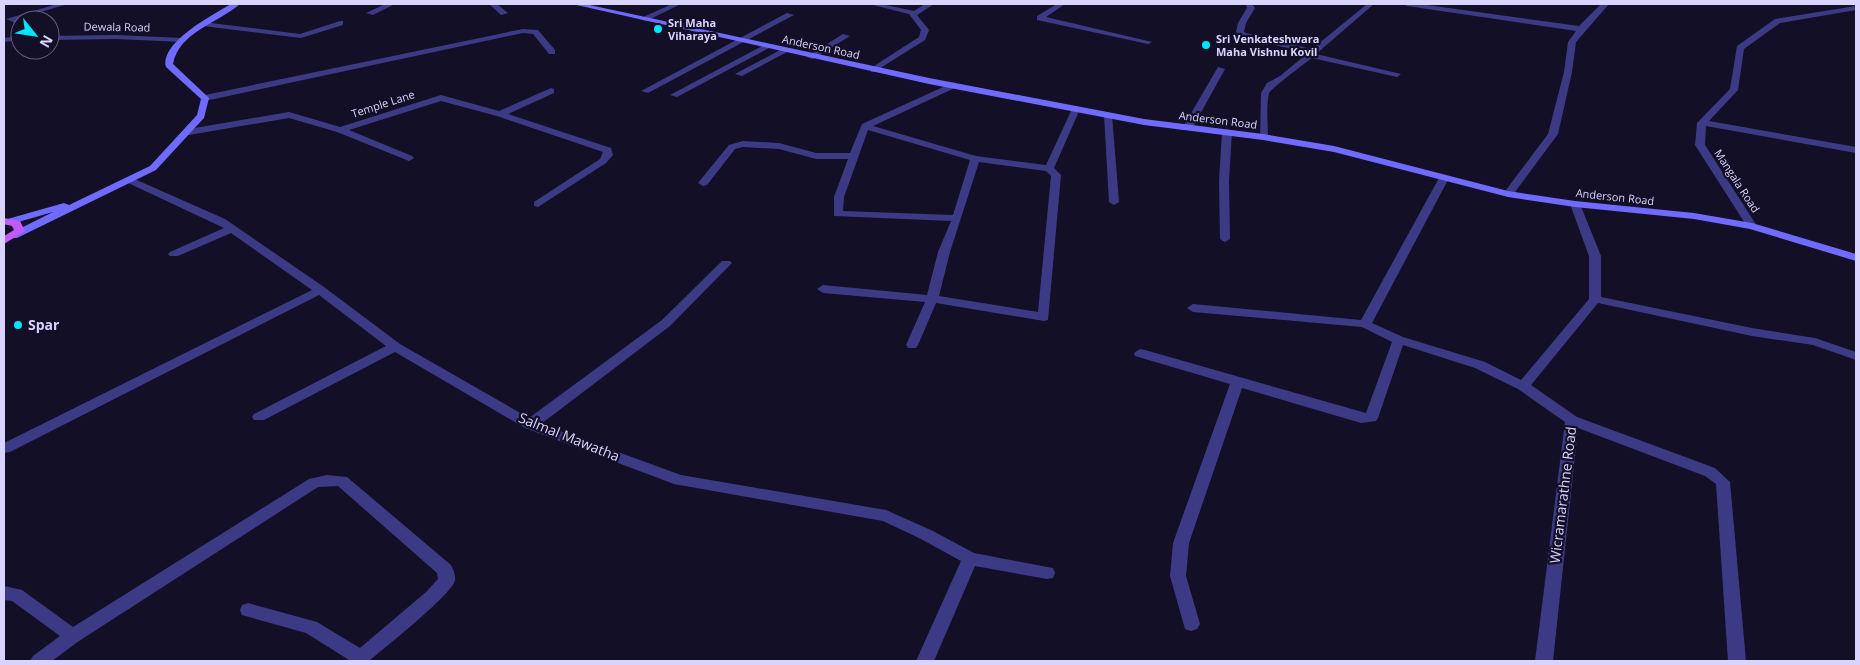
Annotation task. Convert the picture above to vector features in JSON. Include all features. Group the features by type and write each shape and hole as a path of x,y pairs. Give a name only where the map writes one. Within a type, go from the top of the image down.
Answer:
{"main road":[{"path":"8,239 153,168 188,132 201,116 205,98 170,65 171,54 183,40 203,24 236,4"},
{"name":"Anderson Road","path":"576,4 874,70 1076,109 1334,149 1508,194 1575,204 1694,216 1752,226 1856,258"},
{"path":"6,221 101,193"},
{"path":"6,221 16,223 20,230 8,239"}],"street":[{"path":"7,18 64,4"},
{"path":"370,13 392,4"},
{"path":"493,4 504,12"},
{"path":"643,19 677,4"},
{"path":"872,4 902,9 913,14 925,30 922,38 874,70"},
{"path":"913,14 930,4"},
{"path":"1061,4 1041,17 1044,20 1148,42"},
{"path":"1249,4 1251,8 1242,23 1240,32 1243,35 1397,74"},
{"path":"1263,137 1267,90 1371,4"},
{"path":"1407,4 1581,29"},
{"path":"1508,194 1553,134 1568,72 1572,42 1581,29 1605,4"},
{"path":"1702,122 1734,90 1740,48 1778,21 1856,8"},
{"path":"645,91 790,15"},
{"path":"203,24 301,36 340,23"},
{"path":"205,98 523,31 535,32 552,52"},
{"path":"810,56 846,36"},
{"name":"Dewala Road","path":"60,38 116,37 183,40"},
{"path":"674,95 767,47"},
{"path":"739,74 785,51"},
{"path":"1188,127 1221,69"},
{"path":"954,84 865,126 839,197 838,214 957,218"},
{"path":"500,114 551,91"},
{"name":"Temple Lane","path":"188,132 289,115 340,130 441,98 500,114 608,150 608,155 603,161 538,204"},
{"path":"823,289 932,299 1044,317 1053,172 1076,109"},
{"path":"1108,115 1114,202"},
{"path":"1702,122 1856,150"},
{"name":"Mangala Road","path":"1702,122 1700,145 1752,226"},
{"path":"865,126 975,160 1053,172"},
{"path":"340,130 409,158"},
{"path":"1225,239 1224,181 1227,132"},
{"path":"703,183 732,148 743,144 779,146 816,156 853,156"},
{"path":"912,345 932,299 944,252 975,160"},
{"path":"1365,324 1444,178"},
{"name":"Salmal Mawatha","path":"130,180 221,221 320,290 395,346 530,424 679,480 886,516 927,535 970,559 1047,573"},
{"path":"1523,386 1595,299 1595,256 1575,204"},
{"path":"174,254 232,229"},
{"path":"530,424 666,323 726,264"},
{"path":"5,448 320,290"},
{"path":"1595,299 1752,332 1814,342 1856,356"},
{"name":"Wicramarathne Road","path":"1193,308 1365,324 1399,340 1480,365 1523,386 1572,420 1544,661"},
{"path":"1140,353 1361,418 1372,418 1399,340"},
{"path":"259,417 395,346"},
{"path":"1191,624 1178,576 1182,543 1237,382"},
{"path":"1572,420 1710,472 1722,482 1737,661"},
{"path":"45,660 73,636 314,483 327,480 342,481 445,570 447,581 432,597 359,660 311,627 248,610"},
{"path":"925,661 970,559"},
{"path":"4,593 16,596 73,636"}],"place":[{"name":"Sri Maha Viharaya","path":"658,29"},
{"name":"Sri Venkateshwara Maha Vishnu Kovil","path":"1206,45"},
{"name":"Spar","path":"18,325"}]}
